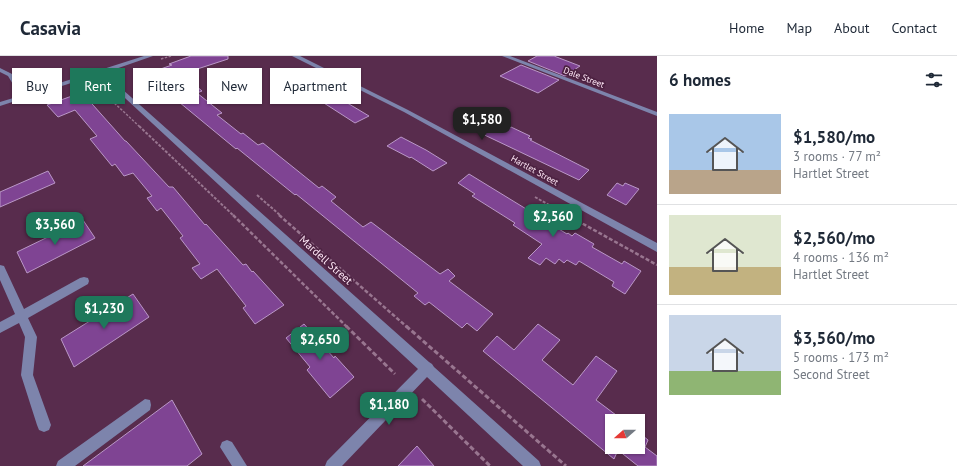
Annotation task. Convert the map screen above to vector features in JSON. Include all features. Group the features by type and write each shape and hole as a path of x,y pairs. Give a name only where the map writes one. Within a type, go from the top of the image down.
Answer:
{"street":[{"path":"112,68 150,56"},
{"name":"Hartlet Street","path":"295,56 406,111 657,248"},
{"name":"Dale Street","path":"505,56 657,114"},
{"path":"0,70 10,75 12,78"},
{"name":"Mardell Street","path":"125,95 428,368 534,466"},
{"path":"0,104 12,100"},
{"path":"0,269 31,337 27,376 44,425"},
{"path":"0,328 84,281"},
{"path":"332,466 428,368"},
{"path":"63,466 145,405"},
{"path":"227,447 240,466"}],"path":[{"path":"156,61 171,56"},
{"path":"115,104 233,215 395,374"},
{"path":"256,194 566,466"},
{"path":"422,399 490,466"}],"building":[{"path":"191,56 228,56 228,59 199,68 163,68 172,65 169,64"},
{"path":"537,56 554,56 580,66 565,76 528,61"},
{"path":"521,65 559,80 538,93 500,76"},
{"path":"199,95 207,101 207,104 211,104 222,113 217,115 241,134 243,133 258,145 263,143 319,188 322,186 336,197 331,201 363,227 371,222 440,274 448,269 455,276 449,281 493,314 477,331 467,323 462,328 429,302 425,305 414,296 418,293 296,194 295,195 237,148 236,149 181,104 199,104"},
{"path":"70,97 70,104 92,104 169,187 173,187 205,225 206,224 243,265 246,264 284,305 255,324 243,308 246,306 217,269 201,279 192,268 200,264 180,238 183,236 161,208 157,211 147,198 152,196 133,173 124,176 115,164 112,166 90,139 97,136 75,110 58,117 47,105 62,104 62,100"},
{"path":"325,104 349,104 369,116 355,123"},
{"path":"490,120 509,129 511,127 530,136 528,138 532,139 530,140 589,170 579,180 474,130"},
{"path":"401,137 447,163 433,171 411,157 410,158 387,146"},
{"path":"48,171 55,183 0,207 0,192"},
{"path":"469,174 567,234 568,233 572,236 575,233 594,244 592,247 622,264 624,261 641,271 625,294 612,286 614,282 579,261 576,265 567,260 564,263 559,259 555,264 546,258 540,265 528,258 542,244 513,225 515,223 472,196 475,194 458,183"},
{"path":"617,183 623,186 625,183 639,189 626,205 607,195"},
{"path":"83,220 95,238 27,273 17,252"},
{"path":"133,294 149,317 74,367 61,339"},
{"path":"304,324 334,358 335,356 354,377 330,398 307,370 310,367 286,338"},
{"path":"538,324 560,340 542,360 573,385 596,356 617,371 596,400 615,414 605,414 605,452 483,351 497,336 514,350"},
{"path":"172,400 202,454 187,466 83,466"},
{"path":"645,438 648,440 645,447"},
{"path":"417,446 434,466 398,466"},
{"path":"645,447 657,456 657,466 638,466 623,454 645,454"},
{"path":"608,454 616,454 614,459"}]}
